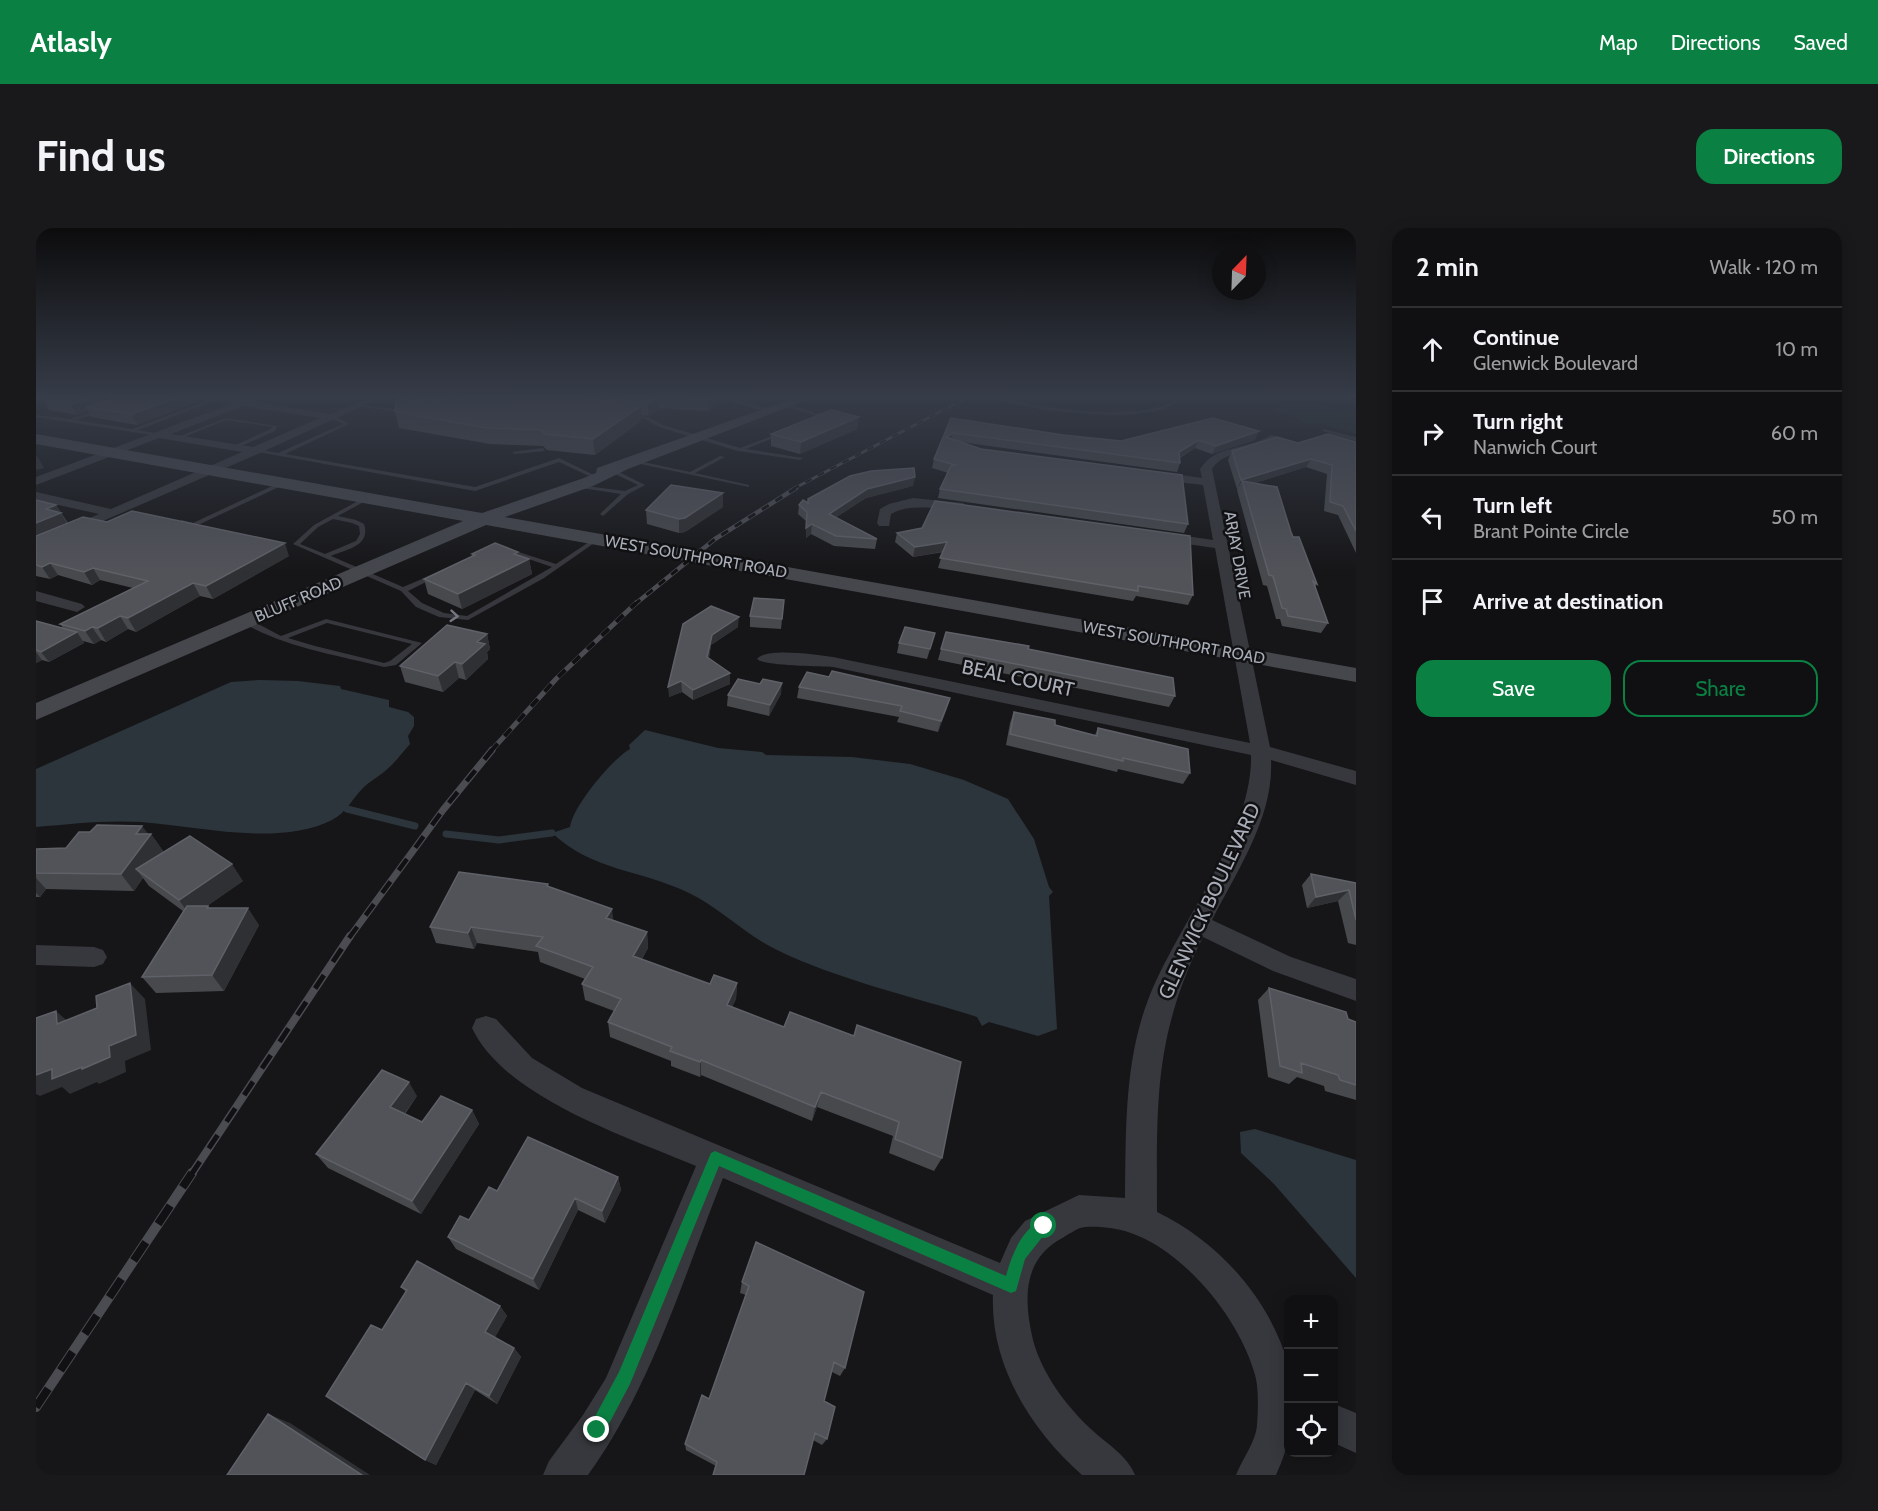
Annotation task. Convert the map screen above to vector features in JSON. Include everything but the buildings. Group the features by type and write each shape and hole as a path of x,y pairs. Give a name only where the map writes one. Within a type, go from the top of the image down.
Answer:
{"main road":[{"name":"WEST SOUTHPORT ROAD","path":"136,456 1356,675"},
{"name":"BLUFF ROAD","path":"36,712 484,518 651,456"},
{"name":"BLUFF ROAD","path":"570,488 567,484 623,467"}],"street":[{"path":"36,481 102,456"},
{"path":"36,546 244,456"},
{"path":"1137,473 1208,482 1206,469 1210,461 1225,456"},
{"name":"ARJAY DRIVE","path":"1208,482 1240,654"},
{"path":"36,496 114,513"},
{"path":"884,523 883,516 887,510 908,503 936,503 977,509"},
{"path":"1150,535 1220,545"},
{"path":"36,596 77,607"},
{"name":"GLENWICK BOULEVARD","path":"1141,1221 1144,1099 1155,1021 1171,976 1254,811 1261,780 1261,751 1240,654"},
{"name":"BEAL COURT","path":"766,659 800,658 833,662 1261,751 1356,778"},
{"path":"1198,924 1282,964 1356,990"},
{"path":"36,955 94,957"},
{"path":"486,1028 522,1067 551,1087 1011,1285"},
{"path":"562,1475 597,1430 618,1391 715,1158"},
{"path":"1115,1475 1084,1452 1043,1404 1014,1333 1011,1285 1019,1257 1026,1245 1044,1226 1074,1213 1095,1211 1141,1221 1182,1243 1208,1264 1231,1289 1259,1334 1283,1402 1272,1448 1256,1475"},
{"path":"1338,1426 1356,1433"}],"lane":[{"path":"285,456 475,489 559,460 562,456"},
{"path":"786,456 800,458"},
{"path":"692,473 722,457"},
{"path":"559,460 591,475"},
{"path":"623,467 692,473 747,486"},
{"path":"603,514 626,493 642,485 623,467"},
{"path":"174,520 194,525 284,483"},
{"path":"570,488 626,493"},
{"path":"367,498 316,526 296,544 404,590 419,605 442,615 468,618 557,567 597,538"},
{"path":"114,513 128,515"},
{"path":"326,556 359,542 363,534 362,525 354,521 330,518"},
{"path":"497,546 557,567"},
{"path":"404,590 445,571"},
{"path":"246,621 260,630 282,638 384,665 393,663 418,643 326,621 282,638"}],"shaded area":[{"path":"298,681 340,686 341,689 389,700 389,707 408,712 414,717 414,726 408,736 410,744 395,762 363,788 342,813 332,820 311,828 263,834 141,822 36,827 36,769 231,682"},
{"path":"645,730 718,748 762,752 766,755 852,757 910,764 964,780 1008,799 1034,839 1049,887 1053,892 1049,896 1057,1029 1038,1036 989,1022 982,1026 977,1017 825,970 765,944 689,893 601,863 568,846 552,833 570,827 578,807 594,784 613,762 630,749 629,745"},
{"path":"1255,1129 1356,1160 1356,1278 1274,1184 1241,1153 1240,1132"}],"waterway":[{"path":"347,809 415,826"},
{"path":"446,834 499,840 552,833"}],"railway":[{"path":"793,489 855,456"},
{"path":"634,605 715,539 796,488"},
{"path":"491,751 556,679 636,603"},
{"path":"349,938 443,810 492,750"},
{"path":"191,1175 350,936"},
{"path":"36,1407 192,1173"}],"route":[{"path":"597,1430 624,1378 715,1158 1011,1285 1019,1257 1034,1234 1044,1226"}]}
